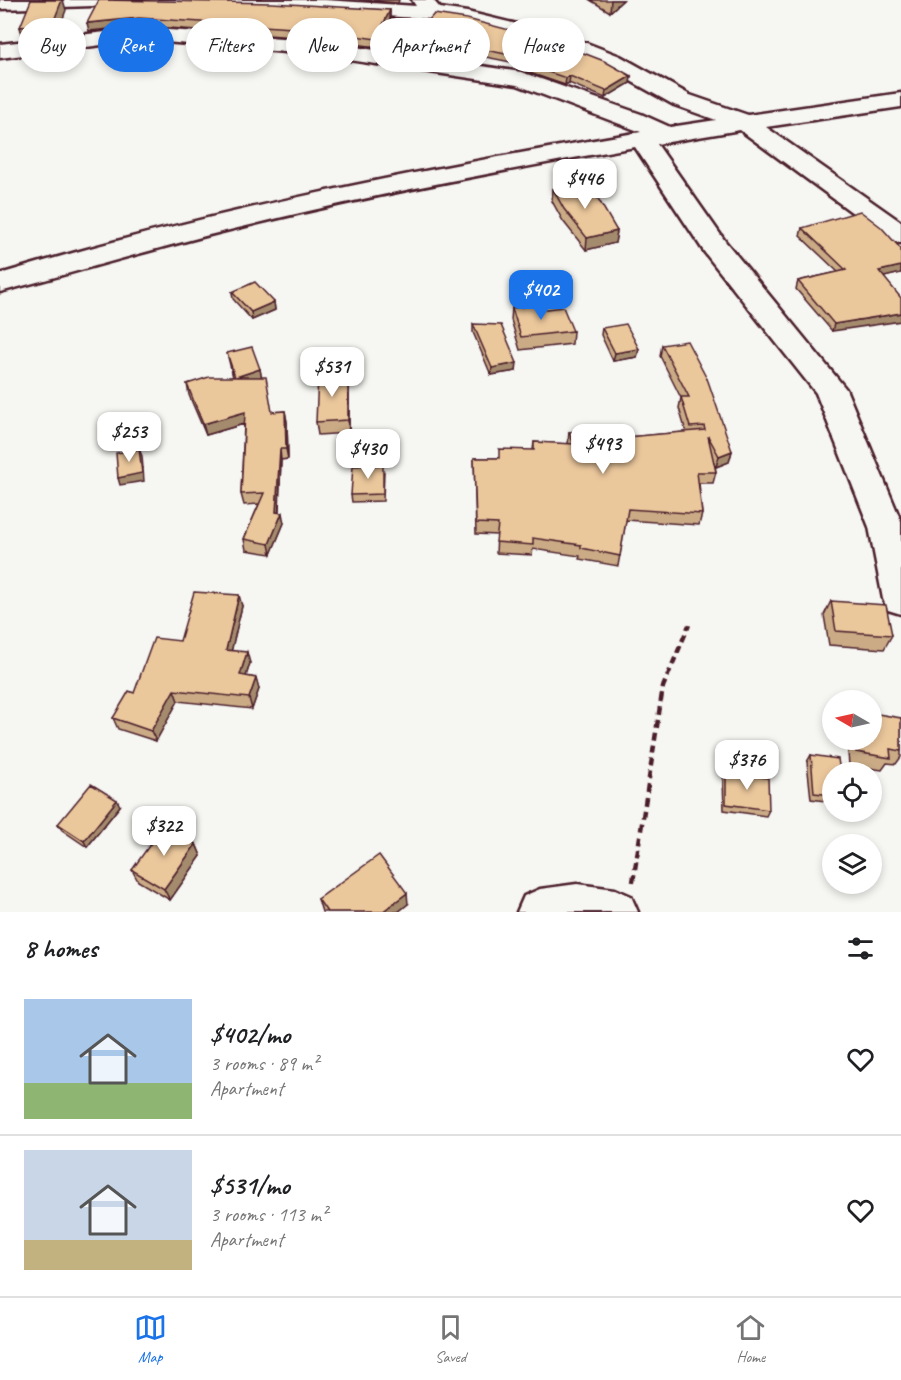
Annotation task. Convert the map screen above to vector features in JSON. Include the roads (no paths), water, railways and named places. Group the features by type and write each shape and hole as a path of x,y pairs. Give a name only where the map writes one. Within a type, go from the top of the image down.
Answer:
{"street":[{"path":"0,3 93,0"},
{"path":"126,0 427,7 563,42 612,61 682,100 742,121 901,235"},
{"path":"0,51 141,34 309,47 521,79 633,118 655,137 715,246 830,388 886,527 901,599"},
{"path":"0,283 156,240 366,189 742,121 901,100"},
{"path":"540,912 624,900"}]}
